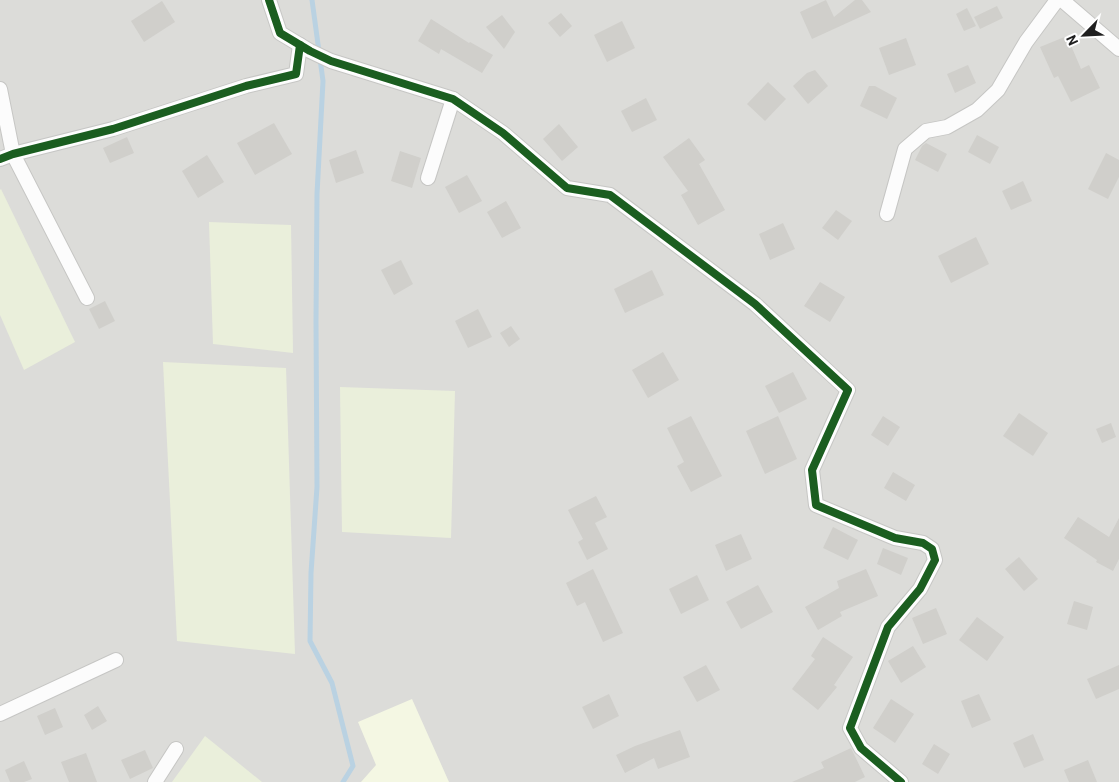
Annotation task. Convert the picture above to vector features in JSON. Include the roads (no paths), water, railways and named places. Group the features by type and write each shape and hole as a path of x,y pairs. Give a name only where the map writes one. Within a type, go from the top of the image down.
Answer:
{"street":[{"path":"269,0 280,33 305,48 331,61 453,99 503,133 567,188 610,195 755,304 848,390 812,470 816,505 895,538 923,543 932,549 935,560 920,589 888,627 850,728 861,748 900,782"},
{"path":"887,214 898,169 905,150 926,131 947,127 977,110 998,90 1026,42 1063,1 1119,49"},
{"path":"7,157 113,129 246,86 296,74 305,48"},
{"path":"0,89 7,157 87,298"},
{"path":"428,178 453,99"},
{"path":"0,714 116,660"},
{"path":"154,782 176,749"}],"waterway":[{"path":"312,0 323,81 317,194 317,487 311,573 310,641 332,683 353,766 343,782"}]}
